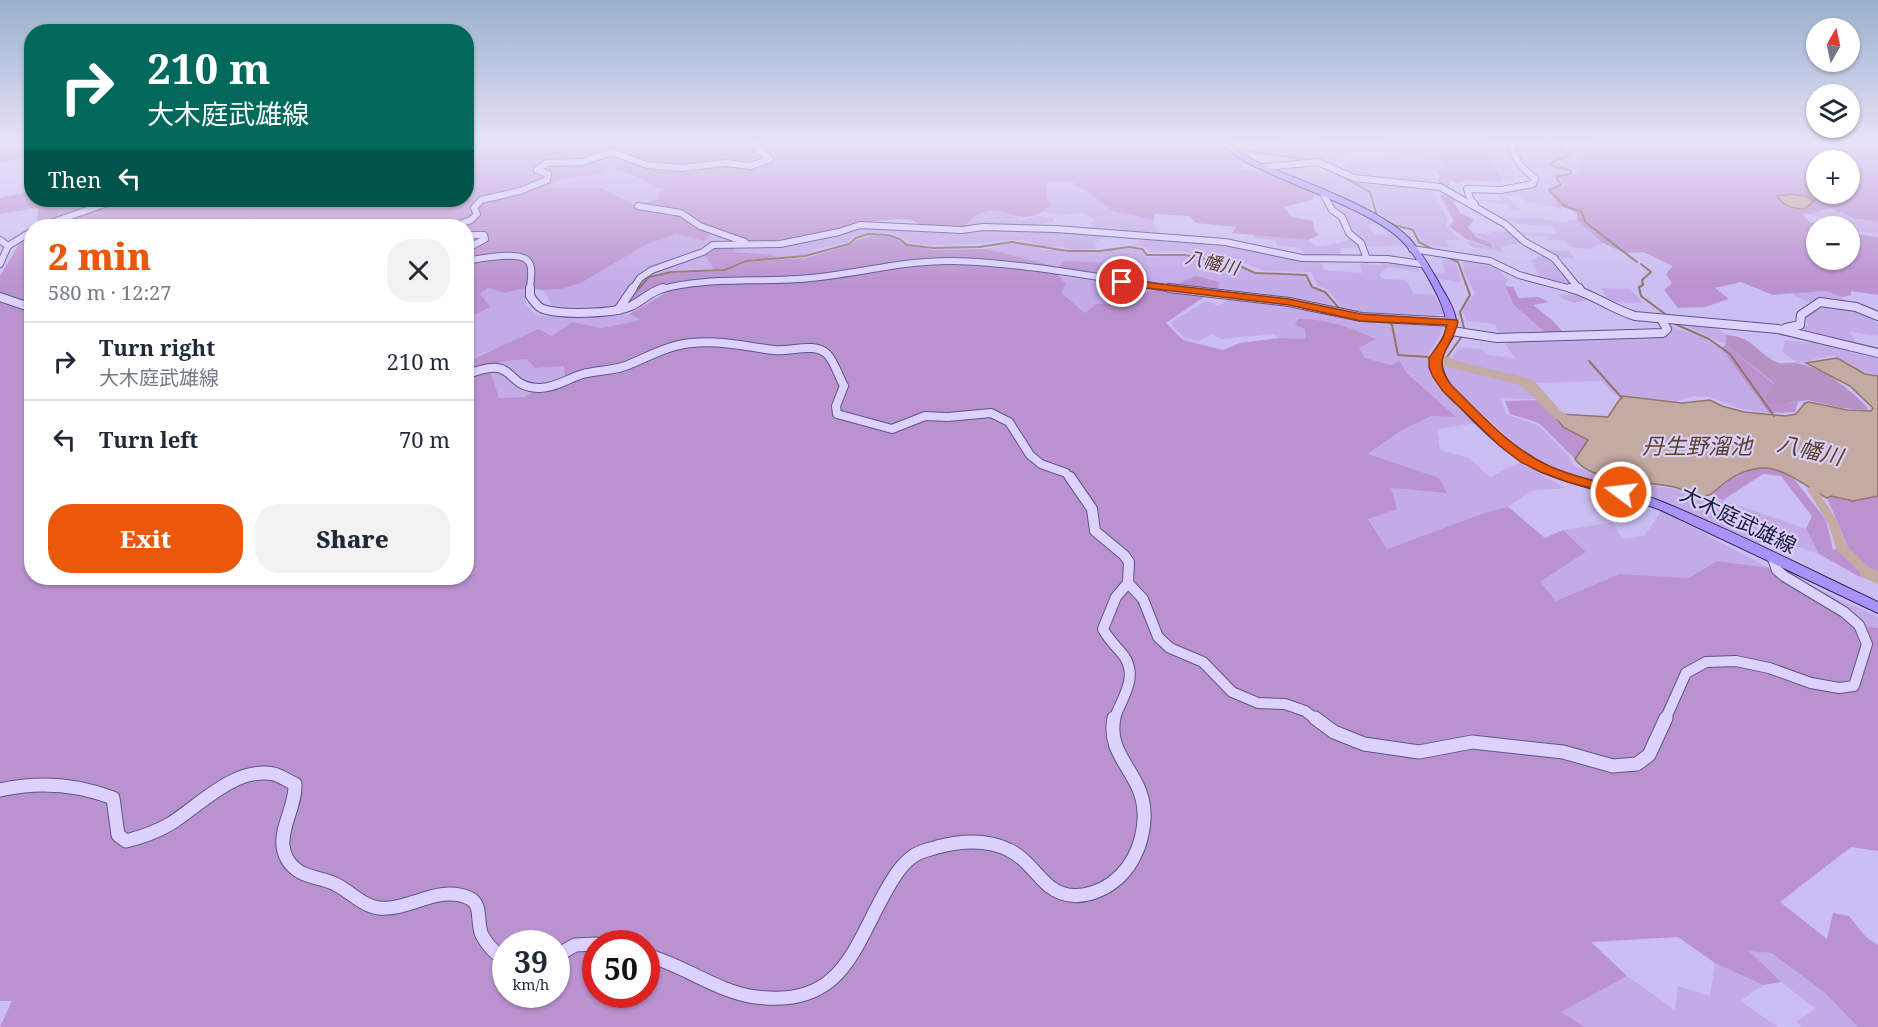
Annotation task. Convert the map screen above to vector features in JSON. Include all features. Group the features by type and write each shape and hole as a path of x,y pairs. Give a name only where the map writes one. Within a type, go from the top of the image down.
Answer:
{"main road":[{"path":"1312,189 1392,230 1412,249 1449,310 1458,330"},
{"name":"大木庭武雄線","path":"1458,330 1434,358 1434,367 1439,377 1505,443 1526,459 1573,479 1626,493 1665,507 1878,608"}],"street":[{"path":"471,219 477,214 474,208 481,200 526,189"},
{"path":"1441,189 1505,224 1543,254 1554,258 1581,291"},
{"path":"1471,189 1467,189 1471,201 1481,211"},
{"path":"1323,194 1332,210 1342,217 1349,233 1361,243 1367,259"},
{"path":"638,206 667,208 681,213 700,226 750,244"},
{"path":"62,219 97,207"},
{"path":"618,310 640,278 652,270 703,252 713,245 780,244 839,232 860,225 962,230 982,227 1041,228 1225,242 1302,258 1367,259 1422,264"},
{"path":"474,234 484,236 485,239 474,245"},
{"path":"0,264 8,246 24,236"},
{"path":"0,240 8,246"},
{"path":"1412,249 1490,261 1525,277 1581,291 1626,314 1778,329 1878,353"},
{"path":"474,260 515,255 528,260 531,266 530,296 540,308 546,311 577,313 630,307 656,290 682,283 801,279 951,261 1011,265 1210,294 1289,302 1361,317 1458,330 1497,338 1663,333 1667,329 1660,319"},
{"path":"0,297 24,305"},
{"path":"1778,329 1800,325 1801,315 1820,302 1848,305 1878,316"},
{"path":"474,372 491,366 504,368 510,370 517,382 539,388 584,374 613,370 660,351 693,342 712,341 783,351 817,348 827,354 844,386 844,392 836,403 837,414 842,416 858,418 892,429 925,417 976,413 1003,417 1009,422 1030,455 1041,464 1066,473 1073,481 1092,509 1095,531 1124,555 1128,562 1128,583 1116,597 1103,629 1108,640 1128,664 1131,678 1126,693 1114,712 1113,740 1118,755 1131,773 1141,796 1144,816 1138,844 1129,867 1118,881 1101,891 1083,897 1063,894 1049,887 1026,861 1003,847 981,841 959,841 914,855 899,870 888,887 856,953 837,977 815,991 779,998 743,994 660,960"},
{"path":"1128,583 1143,599 1158,637 1170,648 1203,662 1232,692 1258,703 1285,704 1305,711 1334,732 1364,744 1419,752 1472,742 1563,752 1613,766 1637,764 1649,755 1686,673 1706,662 1736,661 1769,668 1811,683 1839,688 1854,686 1867,644 1858,625 1844,612 1784,576 1777,570 1773,559"},
{"path":"0,790 34,784 94,790 113,798 118,836 126,841 140,840 177,821 236,778 272,773 285,777 295,784 297,796 283,837 285,853 294,869 307,877 331,883 348,891 365,905 381,908 402,906 435,895 454,894 471,899 478,908 480,929 492,949"}],"shaded area":[{"path":"474,189 603,189 635,205 658,199 661,189 1046,189 1047,199 1051,205 1032,216 1023,217 1000,212 984,212 961,229 920,225 909,220 893,220 852,226 779,243 747,240 716,229 704,241 676,234 645,245 581,283 561,289 526,288 505,293 488,288 480,294 490,307 474,315 474,219 37,219 38,208 0,214 0,198 24,193 24,207 474,207"},
{"path":"603,189 661,189 658,199 632,203"},
{"path":"1046,189 1084,189 1113,211 1154,220 1154,226 1162,236 1073,229 1094,228 1090,224 1095,220 1083,212 1062,216 1043,212 1050,205"},
{"path":"1084,189 1306,189 1314,194 1312,200 1284,207 1292,217 1314,221 1314,230 1319,235 1308,240 1232,233 1236,227 1196,223 1189,216 1154,214 1154,220 1113,211"},
{"path":"1318,189 1362,189 1367,192 1372,215"},
{"path":"1367,189 1432,189 1448,220 1445,225 1461,240 1445,240 1449,248 1425,244 1415,229 1396,224 1379,214 1372,192"},
{"path":"1445,189 1452,189 1463,196 1453,201 1460,213 1474,220 1468,227 1476,237 1491,243 1492,248 1466,239 1449,226 1454,221 1440,196 1449,192"},
{"path":"1528,189 1559,189 1552,192 1562,209 1527,202 1520,195 1506,196 1518,207 1519,211 1509,209 1508,205 1479,200 1500,201 1498,193 1531,191"},
{"path":"1558,189 1806,189 1806,204 1860,204 1860,189 1878,189 1878,222 1860,219 1860,216 1850,216 1830,208 1802,214 1806,218 1806,270 1860,270 1860,234 1878,237 1878,295 1851,291 1851,295 1842,297 1826,291 1773,295 1741,282 1715,288 1729,299 1705,307 1678,308 1664,290 1672,283 1666,274 1673,266 1643,252 1625,253 1603,243 1577,220 1577,213 1558,205 1551,192"},
{"path":"1333,201 1375,223 1368,226 1375,235 1392,234 1404,245 1340,248 1342,258 1304,256 1301,248 1277,245 1275,240 1254,238 1254,234 1308,240 1317,247 1355,237 1345,217 1333,208"},
{"path":"1830,208 1850,216 1815,216 1810,214"},
{"path":"983,211 1000,212 1018,218 1020,221 1037,216 1055,218 1053,222 1038,224 1037,227 961,229"},
{"path":"1502,218 1546,219 1566,223 1570,220 1577,220 1603,243 1588,249 1569,247 1565,241 1518,233 1558,234 1551,226 1522,224"},
{"path":"1860,219 1878,222 1878,234 1861,232"},
{"path":"864,226 1040,230 1107,237 1095,242 1096,249 1070,250 1062,246 1047,247 1027,241 1012,240 976,244 925,245 910,243 901,236 890,233 869,233 853,237 846,243 820,248 804,255 778,258 773,255 734,252 730,245"},
{"path":"713,231 740,242 712,242 702,250 650,267 636,278 615,306 593,309 553,308 543,290 561,289 581,283 645,245 676,234 704,241"},
{"path":"1490,231 1511,232 1523,242 1501,247 1504,252 1472,247 1466,241 1491,248 1491,243 1473,233 1492,235"},
{"path":"871,236 887,236 932,250 987,249 1058,267 1064,261 1115,263 1129,279 1065,270 1058,275 1066,284 1061,293 1085,313 1096,304 1133,302 1140,296 1156,290 1174,290 1201,295 1204,297 1166,323 1183,340 1223,350 1240,343 1279,338 1306,339 1305,329 1295,325 1298,319 1329,322 1376,339 1359,348 1365,358 1391,365 1400,361 1407,373 1456,417 1432,416 1402,430 1368,454 1439,478 1447,493 1391,488 1397,509 1368,519 1387,549 1487,512 1508,507 1545,538 1563,530 1586,552 1540,582 1556,601 1619,574 1689,578 1717,561 1769,568 1859,625 1878,628 1878,851 1851,847 1780,902 1827,939 1833,913 1849,916 1866,937 1878,945 1878,1027 1858,1027 1824,992 1771,953 1749,951 1781,982 1763,985 1715,963 1678,937 1591,942 1627,976 1561,1012 1585,1027 0,1027 12,1001 0,1001 0,276 19,244 24,240 24,585 474,585 474,359 538,329 552,336 572,322 602,328 641,320 629,314 664,294 649,290 632,302 624,303 646,277 670,273 726,271 747,262 806,258","holes":["527,359 535,368 564,366 565,376 524,397 499,398 491,373 500,362"]},
{"path":"1141,240 1231,245 1258,252 1320,261 1324,270 1362,273 1360,264 1381,265 1381,260 1417,266 1420,272 1389,267 1379,274 1382,279 1406,280 1413,293 1434,295 1444,313 1434,316 1372,314 1342,308 1328,290 1318,286 1311,272 1266,271 1243,263 1180,251 1151,252 1145,247 1134,244"},
{"path":"1008,244 1025,244 1044,250 1070,252 1140,250 1146,257 1180,255 1239,267 1254,274 1304,276 1311,289 1323,292 1337,310 1299,299 1258,297 1218,289 1219,282 1183,286 1129,279 1115,263 1058,267 987,249"},
{"path":"730,245 735,252 773,255 778,258 744,260 726,269 715,270 704,254 716,246"},
{"path":"1536,249 1569,251 1574,258 1551,256 1575,287 1541,278 1531,261 1543,255"},
{"path":"704,254 715,270 675,270 646,276 657,269"},
{"path":"1441,256 1456,263 1461,282 1433,278 1430,272 1445,273"},
{"path":"1463,259 1493,263 1508,280 1505,286 1548,335 1500,336 1495,324 1466,321 1462,309 1475,294 1464,272"},
{"path":"1058,276 1161,289 1133,302 1096,304 1085,313 1060,293"},
{"path":"1196,276 1219,282 1218,289 1207,291 1183,286 1181,282"},
{"path":"1505,286 1513,287 1519,298 1538,297 1549,302 1533,305 1566,335 1548,335 1514,305"},
{"path":"489,288 505,293 526,288 526,305 537,315 555,317 629,314 642,320 602,328 572,322 552,336 485,352 474,358 474,315 489,307 480,294"},
{"path":"1601,288 1630,289 1643,303 1605,302 1596,298 1574,303 1562,299 1559,295 1606,296"},
{"path":"1826,291 1842,297 1844,301 1819,299 1808,302 1790,293"},
{"path":"1229,299 1299,306 1344,319 1433,323 1444,328 1428,355 1428,366 1433,381 1476,423 1437,429 1440,450 1469,458 1490,477 1521,462 1539,469 1545,477 1565,488 1530,491 1508,507 1487,512 1387,549 1368,518 1391,488 1447,493 1438,478 1368,455 1402,430 1433,416 1455,417 1407,372 1400,361 1391,365 1365,358 1359,348 1375,339 1305,329 1306,339 1279,338 1273,334 1222,339 1212,334 1199,341 1185,338 1170,323 1206,301 1218,306"},
{"path":"1828,305 1859,310 1878,324 1878,336 1850,332 1858,345 1792,329 1808,325 1806,316"},
{"path":"1678,322 1714,325 1726,335 1726,345"},
{"path":"1671,326 1721,348 1769,413 1741,409 1709,397 1693,396 1677,401 1615,395 1601,381 1536,383 1456,363 1451,359 1459,347 1482,349 1486,354 1515,359 1504,341 1668,335"},
{"path":"1726,335 1748,341 1776,362 1796,363 1826,374 1852,393 1867,407 1867,410 1842,408 1808,400 1773,405 1764,397 1774,383 1726,345"},
{"path":"1814,339 1878,355 1878,375 1862,371 1834,355 1798,363 1783,352 1785,340 1810,343"},
{"path":"1726,345 1774,384 1764,396 1773,404 1798,402 1795,412 1769,413 1721,348"},
{"path":"528,359 535,368 565,366 565,376 524,397 499,398 491,372 500,362"},
{"path":"1443,365 1524,384 1535,399 1500,398 1506,414 1539,426 1569,457 1574,466 1611,479 1674,489 1699,500 1723,500 1806,529 1819,554 1767,536 1755,547 1657,498 1615,484 1574,475 1545,464 1524,452 1455,389 1445,377"},
{"path":"1546,400 1560,414 1556,414 1563,427 1588,440 1575,459 1539,423 1510,414 1505,401"},
{"path":"1755,468 1783,472 1794,479 1826,520 1833,550 1847,545 1827,498 1831,496 1853,501 1878,496 1878,581 1858,576 1819,554 1806,529 1812,516 1781,476 1763,474 1723,500 1710,495 1728,481"},
{"path":"1662,511 1769,568 1717,561 1689,578 1619,574 1556,601 1539,582 1586,552 1563,530 1613,522 1622,539 1644,536"},
{"path":"1822,591 1878,617 1878,628 1865,626 1850,612 1818,593"},
{"path":"1749,951 1770,953 1824,992 1858,1027 1802,1027 1796,1022 1816,1009 1781,982"},
{"path":"1715,963 1763,985 1740,1001 1778,1027 1585,1027 1561,1012 1627,976 1675,1010 1678,986 1710,996"}],"water":[{"path":"1791,194 1805,196 1806,204 1810,204 1800,209 1785,204 1777,196"},
{"name":"丹生野溜池","path":"1837,358 1865,374 1878,376 1878,496 1853,501 1831,496 1827,498 1789,475 1766,468 1740,474 1711,494 1704,496 1674,487 1607,477 1583,467 1575,459 1588,440 1563,427 1555,416 1560,414 1608,417 1622,396 1682,403 1710,400 1744,412 1786,416 1796,414 1805,403 1809,402 1847,410 1871,411 1873,408 1850,386 1806,363"}],"waterway":[{"path":"1365,189 1370,192 1377,216 1394,225 1413,230 1419,242 1434,250"},
{"path":"1552,189 1549,190 1565,206 1582,212 1585,222 1637,262"},
{"name":"八幡川","path":"631,297 649,277 671,272 725,270 746,261 805,256 849,244 856,238 868,234 888,235 900,239 907,245 933,248 979,247 1012,242 1068,251 1100,251 1129,247 1142,249 1147,255 1185,255 1240,266 1255,273 1306,275 1312,287 1325,292 1339,308 1357,312"},
{"path":"1447,257 1458,262 1470,295 1460,312 1465,332 1447,357 1448,361"},
{"path":"1641,264 1651,272 1642,280 1643,285 1639,287 1641,296 1669,317"},
{"name":"八幡川","path":"1387,321 1392,325 1398,355 1428,357"},
{"path":"1675,324 1709,339 1730,354 1774,416"},
{"name":"八幡川","path":"1443,359 1452,364 1522,381 1531,386 1556,414 1576,424"},
{"path":"1589,361 1622,398"},
{"name":"八幡川","path":"1812,489 1833,523 1841,547 1868,573"},
{"name":"八幡川","path":"1868,573 1878,578"}],"route":[{"path":"1122,282 1303,304 1347,316 1453,322 1452,331 1434,358 1434,367 1448,389 1505,443 1526,459 1573,479 1621,492"}]}
